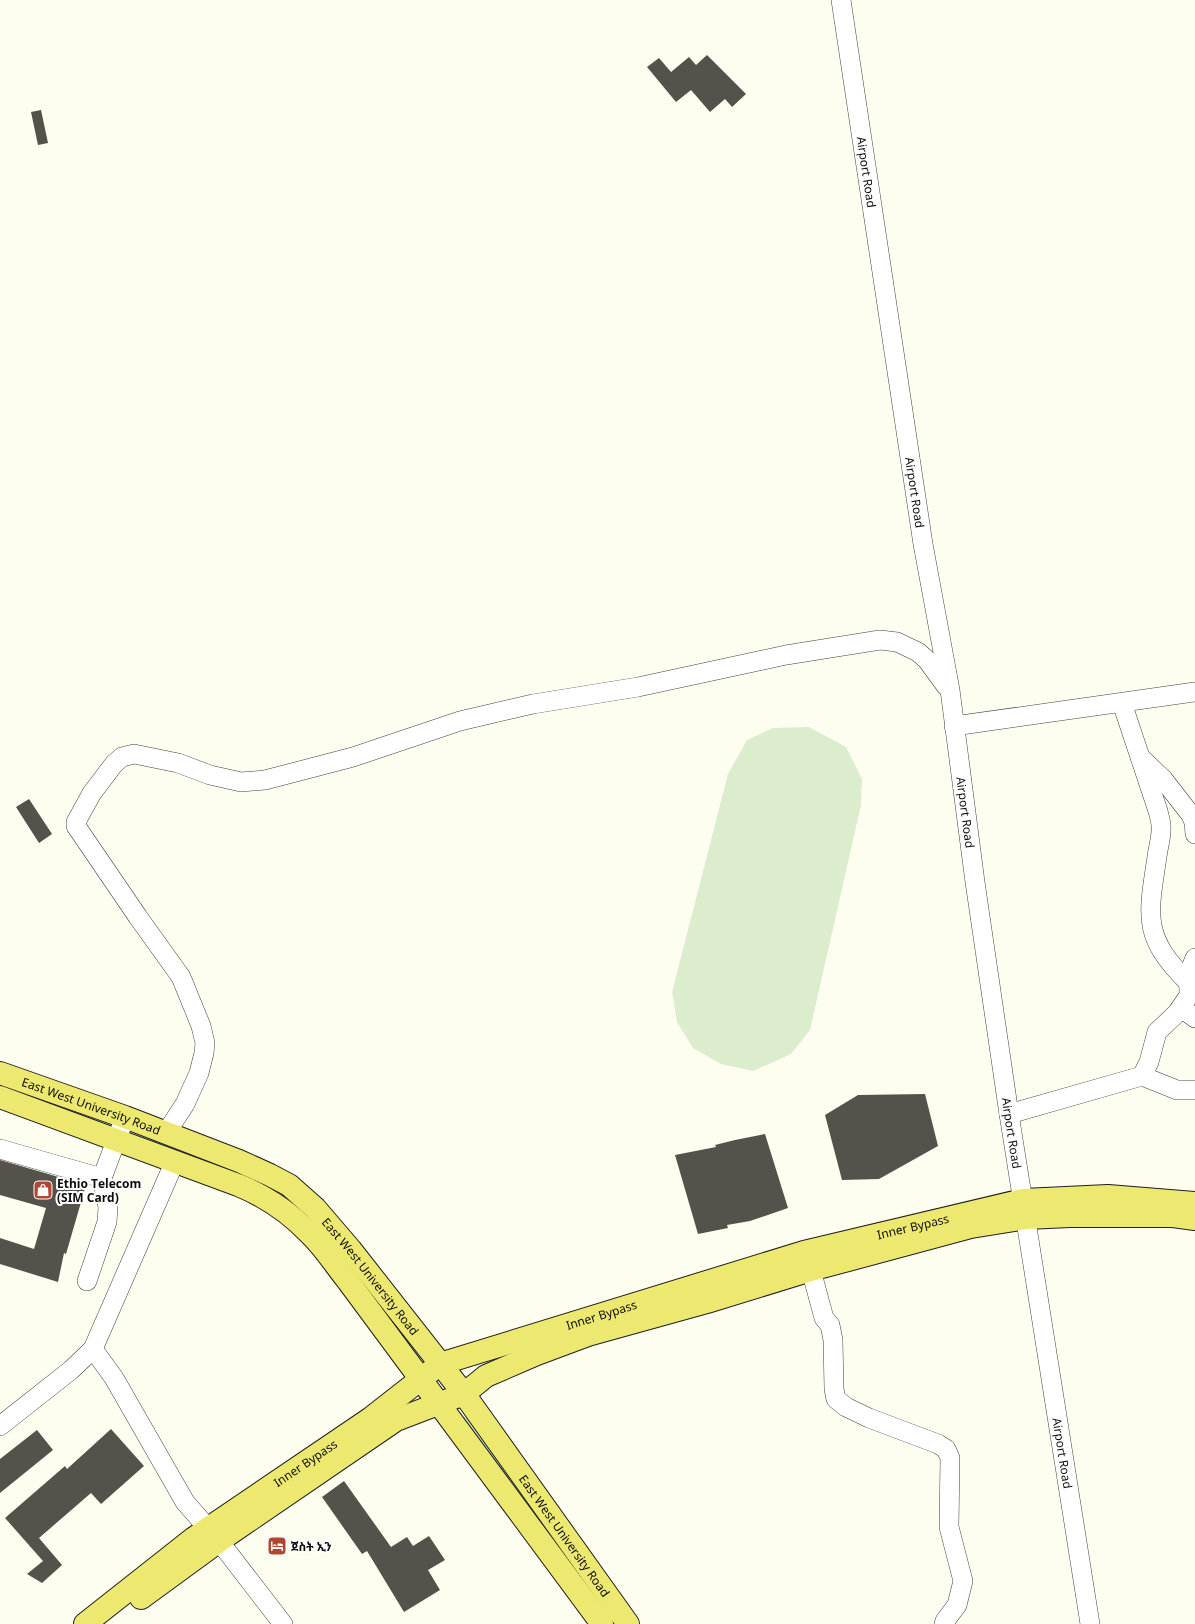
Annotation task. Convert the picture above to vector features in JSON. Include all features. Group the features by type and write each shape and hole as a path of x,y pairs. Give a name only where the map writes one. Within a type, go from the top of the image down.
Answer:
{"main road":[{"name":"East West University Road","path":"0,1073 125,1117 239,1161 289,1185 315,1208 351,1250 464,1394 628,1624"},
{"name":"East West University Road","path":"0,1097 255,1192 282,1209 302,1225 348,1281 602,1624"},
{"name":"Inner Bypass","path":"110,1624 213,1535 371,1418 440,1364 808,1261 971,1227 1024,1209 1108,1196 1195,1203"},
{"name":"Inner Bypass","path":"1024,1209 1070,1216 1173,1216 1195,1219"},
{"name":"Inner Bypass","path":"85,1624 194,1538 213,1535 396,1420 437,1403 464,1394 486,1376 538,1354 588,1335 707,1302 808,1261"}],"street":[{"name":"Airport Road","path":"841,0 923,544 950,690 975,882 1009,1114 1090,1624"},
{"path":"166,1133 185,1104 198,1073 204,1053 205,1042 201,1026 181,977 76,826 76,822 92,792 114,764 122,757 134,754 178,764 210,775 241,782 265,780 353,757 460,721 533,704 638,687 786,655 880,640 897,642 918,652 927,660 950,690"},
{"path":"954,726 1195,692"},
{"path":"1122,702 1162,827 1150,902 1152,930 1160,949 1172,967 1190,1002"},
{"path":"1141,758 1163,779 1191,815 1194,822 1195,834"},
{"path":"1142,1076 1149,1062 1157,1032 1190,1002 1190,969 1195,958"},
{"path":"1009,1114 1142,1076 1177,1090 1195,1090"},
{"path":"87,1281 106,1222 108,1207 102,1178 125,1117"},
{"path":"0,1149 102,1178"},
{"path":"0,1426 71,1370 93,1349 175,1161"},
{"path":"808,1261 824,1318 830,1325 833,1340 834,1389 836,1399 846,1407 869,1418 938,1444 946,1450 950,1458 949,1527 962,1582 957,1605 944,1624"},
{"path":"93,1349 114,1378 185,1502 283,1624"}],"green space":[{"path":"809,727 846,747 862,779 861,805 810,1030 791,1054 753,1071 721,1064 693,1048 677,1022 672,992 728,774 747,740 773,728"},
{"path":"0,1081 114,1123 115,1131 0,1092"},
{"path":"462,1416 471,1421 623,1624 613,1624 461,1421"}],"building":[{"path":"707,55 746,94 732,107 725,99 710,112 691,90 676,102 647,67 659,58 671,72 689,57 696,65"},
{"path":"41,110 48,143 38,145 31,112"},
{"path":"29,799 52,834 39,843 16,807"},
{"path":"925,1094 938,1146 879,1179 842,1180 825,1115 858,1095"},
{"path":"765,1134 788,1208 750,1221 727,1225 728,1228 698,1234 675,1155 716,1147 715,1145"},
{"path":"0,1160 86,1185 66,1254 64,1253 58,1282 0,1264 0,1238 34,1249 46,1208 0,1195"},
{"path":"111,1429 144,1466 101,1504 91,1493 39,1538 62,1565 42,1583 27,1574 43,1561 5,1518 65,1466 67,1469"},
{"path":"37,1430 53,1450 0,1493 0,1459"},
{"path":"344,1481 391,1547 407,1537 413,1546 429,1536 445,1560 428,1570 440,1590 404,1612 367,1551 362,1554 322,1497"}],"place":[{"name":"Ethio Telecom (SIM Card)","path":"43,1190"},
{"name":"ጀስት ኢን","path":"277,1546"}]}
